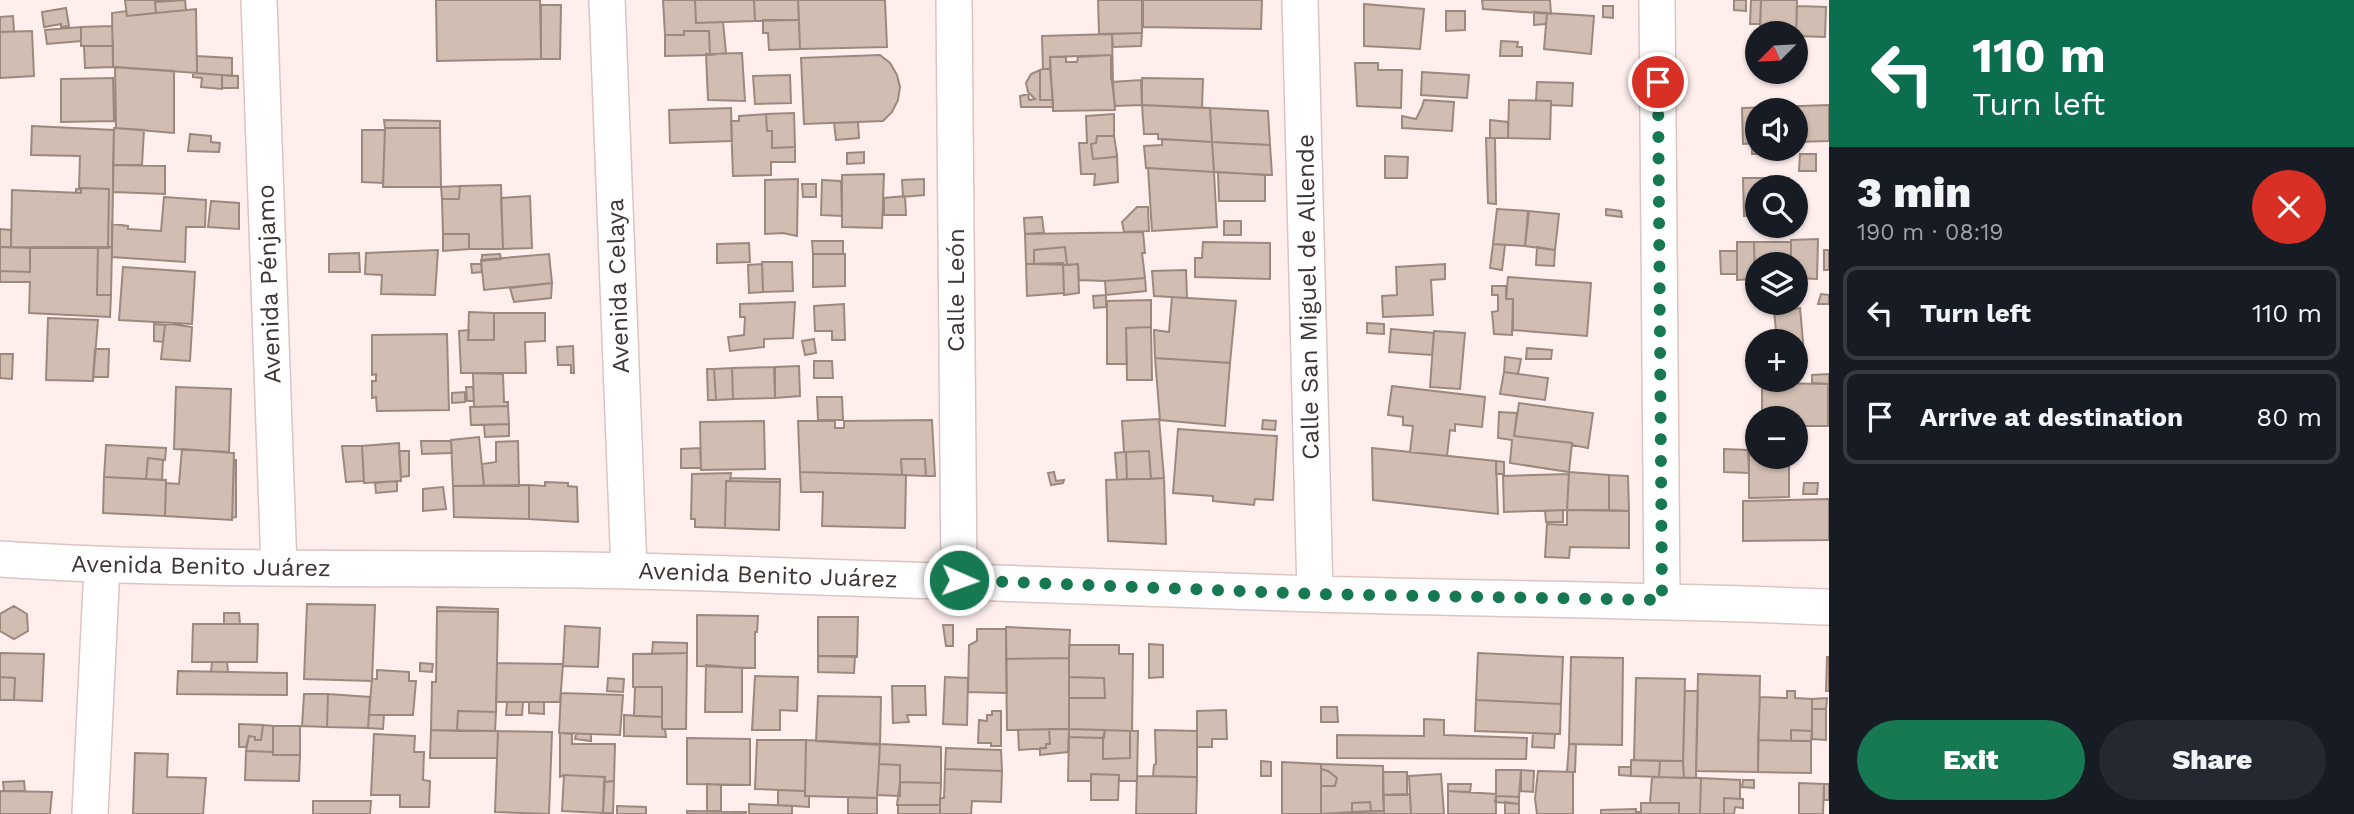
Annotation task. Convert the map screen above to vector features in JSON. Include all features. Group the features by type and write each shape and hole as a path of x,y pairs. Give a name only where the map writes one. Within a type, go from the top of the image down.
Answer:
{"street":[{"name":"Avenida Pénjamo","path":"259,0 279,568"},
{"name":"Avenida Celaya","path":"607,0 629,571"},
{"name":"Calle León","path":"954,0 959,580"},
{"name":"Calle San Miguel de Allende","path":"1300,0 1315,594"},
{"path":"1657,0 1662,600"},
{"name":"Avenida Benito Juárez","path":"0,559 102,566 629,571 1315,594 1662,600 1829,607"},
{"path":"90,814 102,566"}],"building":[{"path":"125,0 175,0 155,2 156,13 127,16"},
{"path":"185,0 186,10 156,13 155,2"},
{"path":"436,0 540,0 541,59 437,61"},
{"path":"663,0 695,0 696,23 723,22 726,53 710,55 709,31 684,31 684,35 665,35"},
{"path":"695,0 754,0 755,21 696,23"},
{"path":"754,0 798,0 799,20 755,21"},
{"path":"798,0 885,0 887,47 800,49"},
{"path":"1098,0 1142,0 1142,33 1099,34"},
{"path":"1143,0 1262,0 1261,29 1143,27"},
{"path":"1482,0 1550,0 1551,14 1483,9"},
{"path":"1734,0 1746,0 1746,11 1734,10"},
{"path":"1751,0 1761,0 1760,21 1750,21"},
{"path":"1761,0 1797,0 1796,21 1760,21"},
{"path":"1364,4 1424,9 1420,49 1364,46"},
{"path":"541,5 561,5 560,59 541,59"},
{"path":"1603,6 1613,6 1613,18 1603,17"},
{"path":"1797,6 1826,7 1825,37 1808,36 1808,21 1796,21"},
{"path":"66,8 69,26 61,27 61,24 44,27 42,12"},
{"path":"196,9 197,73 113,67 112,13 126,11 127,16"},
{"path":"1446,11 1465,11 1465,30 1446,31"},
{"path":"1534,12 1547,13 1546,24 1534,25"},
{"path":"1547,13 1594,16 1591,54 1544,49"},
{"path":"13,16 14,32 0,32 0,17"},
{"path":"763,20 799,20 800,49 769,50 768,33 763,33"},
{"path":"112,26 113,46 81,46 81,27"},
{"path":"81,27 81,41 47,44 45,30"},
{"path":"32,31 34,76 0,78 0,32"},
{"path":"684,31 709,31 710,55 665,56 665,35 684,35"},
{"path":"1142,33 1141,46 1113,47 1112,34"},
{"path":"1112,34 1113,82 1111,55 1050,57 1050,69 1043,69 1042,36"},
{"path":"1501,41 1518,42 1517,47 1522,47 1522,56 1500,56"},
{"path":"84,46 113,46 113,67 85,68"},
{"path":"742,53 745,101 708,100 706,54"},
{"path":"880,55 890,63 900,87 892,112 883,121 804,124 801,58"},
{"path":"1111,55 1115,110 1053,111 1050,57 1066,57 1066,62 1077,62 1078,57"},
{"path":"197,56 232,58 232,76 197,73"},
{"path":"1355,63 1378,63 1378,70 1402,70 1401,108 1357,106"},
{"path":"115,67 174,71 174,133 116,128"},
{"path":"1050,69 1053,100 1040,100 1040,70"},
{"path":"1040,70 1040,100 1053,100 1053,107 1021,107 1020,96 1028,94 1029,100 1035,99 1028,92 1026,83 1031,74"},
{"path":"1422,72 1469,75 1467,98 1421,95"},
{"path":"193,73 222,75 222,89 201,87 202,78 193,77"},
{"path":"222,75 238,76 238,88 222,88"},
{"path":"790,75 791,103 755,104 753,76"},
{"path":"113,78 114,121 61,122 61,79"},
{"path":"1142,78 1203,79 1202,108 1142,105"},
{"path":"1141,80 1142,105 1115,106 1112,82"},
{"path":"1537,82 1573,83 1572,106 1536,101"},
{"path":"1424,100 1454,102 1452,131 1402,128 1402,116 1416,119"},
{"path":"1509,100 1551,101 1550,139 1508,138"},
{"path":"1142,105 1210,108 1212,142 1158,139 1158,134 1144,134"},
{"path":"1829,105 1829,141 1808,142 1808,106"},
{"path":"731,108 732,141 670,143 669,110"},
{"path":"1210,108 1268,111 1270,145 1212,142"},
{"path":"1742,108 1745,108 1743,144"},
{"path":"794,113 795,147 772,148 772,131 767,131 766,114"},
{"path":"766,114 767,131 772,131 772,148 795,147 795,162 771,162 771,175 733,176 731,121 739,121 739,116"},
{"path":"1114,114 1114,136 1097,136 1096,143 1091,144 1093,159 1117,155 1118,182 1094,185 1095,174 1081,174 1079,143 1087,143 1086,116"},
{"path":"384,120 440,121 440,128 385,128"},
{"path":"1490,120 1508,122 1508,138 1490,138"},
{"path":"858,122 859,138 836,140 834,123"},
{"path":"32,126 114,130 112,247 108,248 109,189 81,188 81,193 76,193 76,189 79,189 80,156 31,155"},
{"path":"114,128 144,130 142,165 113,165"},
{"path":"385,128 440,128 441,187 383,187"},
{"path":"362,130 385,130 383,183 362,182"},
{"path":"190,134 211,136 211,142 220,143 219,152 188,151"},
{"path":"1097,136 1114,136 1115,157 1093,159 1091,144 1096,143"},
{"path":"1486,138 1495,138 1496,204 1488,203"},
{"path":"1162,139 1212,142 1214,172 1146,168 1144,146 1162,145"},
{"path":"1212,142 1270,145 1272,175 1214,172"},
{"path":"864,152 864,163 847,164 847,153"},
{"path":"1808,154 1816,154 1816,171 1799,171 1800,161 1808,161"},
{"path":"1385,156 1408,157 1407,178 1385,178"},
{"path":"113,165 165,166 165,194 113,192"},
{"path":"1148,168 1214,172 1217,227 1152,231"},
{"path":"1218,172 1265,175 1265,201 1219,201"},
{"path":"884,174 882,228 842,227 842,175"},
{"path":"1743,178 1745,178 1745,216"},
{"path":"798,179 797,236 783,233 765,234 765,180"},
{"path":"924,179 924,195 903,197 902,180"},
{"path":"822,180 841,181 842,216 821,215"},
{"path":"802,184 816,184 816,197 803,197"},
{"path":"501,185 503,249 469,249 469,234 443,234 442,199 459,199 460,186"},
{"path":"460,186 459,199 442,199 441,187"},
{"path":"81,188 109,189 108,248 11,247 12,190 81,193"},
{"path":"530,196 532,248 503,249 501,198"},
{"path":"905,196 906,215 884,215 884,198"},
{"path":"164,197 206,200 205,227 186,227 185,262 112,257 112,224 128,226 128,229 161,231"},
{"path":"211,201 239,203 239,229 208,227"},
{"path":"1137,207 1148,207 1149,231 1124,232 1122,222"},
{"path":"1497,209 1529,211 1525,246 1493,244"},
{"path":"1606,209 1621,211 1622,217 1606,215"},
{"path":"1528,211 1559,214 1555,250 1525,246"},
{"path":"1042,217 1044,233 1025,234 1024,218"},
{"path":"1224,221 1241,221 1241,235 1224,235"},
{"path":"0,229 11,230 11,247 0,247"},
{"path":"1143,232 1145,278 1079,280 1078,264 1067,265 1065,247 1034,250 1034,264 1026,264 1025,234"},
{"path":"443,234 469,234 469,249 443,251"},
{"path":"1818,239 1817,279 1808,279 1808,252 1791,252 1791,240"},
{"path":"812,241 843,241 843,254 813,254"},
{"path":"1203,242 1270,243 1270,279 1195,277 1195,258 1202,258"},
{"path":"1737,242 1754,242 1754,252 1745,252 1745,280 1737,280"},
{"path":"1754,242 1791,242 1791,252 1754,252"},
{"path":"749,243 750,262 717,263 717,244"},
{"path":"1493,244 1505,245 1502,270 1490,268"},
{"path":"0,247 30,248 30,272 0,271"},
{"path":"98,247 112,247 111,295 97,295"},
{"path":"98,247 97,295 111,295 110,317 29,313 30,282 0,282 0,271 30,272 30,248"},
{"path":"1065,247 1067,265 1034,264 1034,250"},
{"path":"1537,247 1555,250 1554,266 1536,265"},
{"path":"438,250 435,295 381,294 382,275 365,274 366,253"},
{"path":"1824,250 1829,250 1829,270 1824,270"},
{"path":"1720,251 1737,251 1737,274 1721,274"},
{"path":"359,253 360,272 329,272 329,254"},
{"path":"500,254 501,259 482,261 482,255"},
{"path":"549,254 552,283 484,290 481,260"},
{"path":"813,254 845,254 845,286 813,287"},
{"path":"762,262 792,262 793,291 763,292"},
{"path":"1063,263 1064,293 1027,296 1026,264"},
{"path":"471,264 481,264 482,272 472,273"},
{"path":"762,264 763,292 749,293 748,265"},
{"path":"1078,264 1079,293 1064,295 1063,265"},
{"path":"1445,264 1445,279 1431,280 1433,315 1383,317 1382,296 1397,295 1396,267"},
{"path":"123,267 195,272 192,324 119,320"},
{"path":"1186,270 1187,298 1154,296 1152,271"},
{"path":"1508,277 1591,283 1587,336 1513,330 1513,299 1506,299"},
{"path":"1145,278 1146,291 1106,295 1105,281"},
{"path":"552,283 551,298 514,302 510,288"},
{"path":"1492,286 1506,286 1506,299 1513,299 1512,335 1494,334 1492,312 1498,311 1498,295 1492,295"},
{"path":"1821,294 1829,295 1829,304 1818,304"},
{"path":"1106,295 1106,307 1094,308 1093,296"},
{"path":"1172,297 1236,301 1230,363 1155,358 1154,330 1169,332"},
{"path":"1151,300 1151,327 1126,328 1127,364 1107,364 1107,301"},
{"path":"795,302 793,338 764,339 764,347 730,351 728,337 744,335 745,317 740,317 740,304"},
{"path":"844,304 845,340 832,340 832,331 815,331 814,306"},
{"path":"469,312 494,313 494,340 468,340"},
{"path":"494,313 545,313 545,341 525,342 526,373 461,373 459,331 469,330 468,340 494,340"},
{"path":"1774,315 1801,315 1802,329 1776,329"},
{"path":"48,318 98,320 93,381 46,380"},
{"path":"1367,323 1384,324 1384,334 1367,333"},
{"path":"154,324 165,325 163,342 154,341"},
{"path":"165,325 192,327 190,361 161,359"},
{"path":"1151,327 1152,380 1127,380 1126,328"},
{"path":"1391,329 1434,333 1432,355 1389,352"},
{"path":"1434,331 1465,333 1460,389 1430,387"},
{"path":"447,334 449,410 377,411 376,397 372,398 372,381 376,381 376,374 372,375 372,335"},
{"path":"814,339 816,353 805,355 802,341"},
{"path":"573,346 574,373 571,373 571,365 558,365 557,347"},
{"path":"1527,348 1552,350 1551,359 1526,359"},
{"path":"95,349 109,349 108,377 93,377"},
{"path":"0,354 13,354 12,379 0,378"},
{"path":"1505,357 1521,359 1518,374 1504,372"},
{"path":"1155,358 1230,363 1225,426 1160,420"},
{"path":"814,361 832,361 833,378 814,378"},
{"path":"799,366 800,396 775,398 775,367"},
{"path":"774,367 775,398 733,399 732,368"},
{"path":"732,368 733,399 716,400 714,369"},
{"path":"707,369 714,369 716,400 708,400"},
{"path":"1504,372 1548,378 1545,400 1500,394"},
{"path":"473,373 503,374 504,402 508,402 508,406 474,407"},
{"path":"1829,374 1829,392 1828,384 1812,383 1812,375"},
{"path":"1808,384 1828,384 1828,426 1808,426 1808,406 1762,406 1762,392 1808,392"},
{"path":"1392,386 1485,397 1482,427 1455,424 1455,431 1450,430 1447,456 1410,452 1413,426 1403,425 1403,417 1388,415"},
{"path":"176,387 231,389 229,452 174,449"},
{"path":"466,387 473,387 474,401 467,401"},
{"path":"465,392 465,402 452,403 452,393"},
{"path":"817,397 842,397 843,420 818,420"},
{"path":"1519,403 1593,413 1588,448 1572,443 1514,436"},
{"path":"508,406 509,424 471,425 470,407"},
{"path":"1499,412 1517,413 1514,436 1572,443 1569,472 1510,463 1512,440 1498,438"},
{"path":"1159,419 1164,478 1151,479 1149,451 1126,452 1127,479 1117,480 1115,453 1124,452 1122,421"},
{"path":"932,420 935,476 926,476 925,459 901,459 902,475 800,472 798,421 835,421 835,428 844,428 844,421"},
{"path":"1263,420 1276,421 1275,430 1262,429"},
{"path":"764,421 765,469 701,470 700,422"},
{"path":"509,424 509,436 485,437 484,425"},
{"path":"1178,429 1277,436 1273,500 1255,499 1254,505 1213,501 1213,496 1173,493"},
{"path":"479,437 484,486 453,486 451,440"},
{"path":"421,441 451,441 452,453 422,454"},
{"path":"518,441 519,486 484,486 482,464 496,462 496,442"},
{"path":"399,443 401,481 364,483 362,446"},
{"path":"106,445 166,448 165,460 148,458 146,479 104,477"},
{"path":"342,446 362,446 364,481 346,482"},
{"path":"700,448 701,468 681,468 681,449"},
{"path":"1372,448 1496,461 1498,514 1373,500"},
{"path":"182,449 234,453 232,520 165,516 166,483 179,484"},
{"path":"1724,449 1745,450 1745,469 1749,469 1749,473 1724,472"},
{"path":"399,451 409,451 409,476 401,477"},
{"path":"1149,451 1151,479 1127,479 1126,452"},
{"path":"148,458 163,460 162,480 146,479"},
{"path":"901,459 925,459 926,476 902,475"},
{"path":"234,460 236,517 232,518"},
{"path":"1496,461 1504,462 1504,474 1496,474"},
{"path":"1749,469 1789,469 1789,497 1749,498"},
{"path":"800,472 906,475 905,528 822,526 823,492 801,492"},
{"path":"1054,472 1056,481 1064,480 1063,483 1051,485 1048,473"},
{"path":"1569,472 1609,475 1609,510 1567,510"},
{"path":"731,473 730,481 726,481 725,528 695,527 695,519 691,519 692,474"},
{"path":"1569,474 1567,510 1504,512 1503,476"},
{"path":"1609,475 1628,476 1629,511 1609,510"},
{"path":"104,477 166,480 165,516 103,513"},
{"path":"731,478 780,479 780,482 730,481"},
{"path":"1164,478 1166,544 1108,541 1106,480"},
{"path":"397,481 397,491 376,493 375,483"},
{"path":"726,481 780,482 779,530 725,528"},
{"path":"545,482 568,483 568,486 577,487 578,522 529,519 529,485 545,486"},
{"path":"1804,483 1818,483 1817,494 1803,494"},
{"path":"529,485 529,519 454,517 453,486"},
{"path":"443,487 446,509 423,511 423,489"},
{"path":"1829,499 1829,540 1743,541 1743,501"},
{"path":"1563,510 1563,522 1546,522 1545,511"},
{"path":"1567,510 1629,511 1629,548 1570,547 1569,558 1545,557 1547,524 1567,525"},
{"path":"307,604 375,605 372,681 304,679"},
{"path":"14,606 27,614 28,631 14,639 0,631 0,614"},
{"path":"437,607 498,609 498,612 437,611"},
{"path":"437,611 498,612 496,712 458,711 457,731 431,730 432,682 436,682"},
{"path":"224,613 239,613 240,624 224,624"},
{"path":"697,615 758,616 755,668 697,666"},
{"path":"818,617 858,617 857,657 818,656"},
{"path":"193,624 258,624 257,662 192,662"},
{"path":"943,625 953,625 953,646 946,646"},
{"path":"565,626 600,628 598,667 563,666"},
{"path":"1006,627 1070,630 1069,658 1006,659"},
{"path":"977,629 1006,629 1007,693 968,692 969,645 977,641"},
{"path":"653,642 687,643 687,653 652,654"},
{"path":"1149,644 1163,645 1163,677 1149,678"},
{"path":"1069,645 1119,645 1119,654 1133,654 1132,731 1069,729 1069,698 1105,698 1104,678 1069,677"},
{"path":"0,653 44,654 42,701 14,700 15,678 0,677"},
{"path":"687,653 686,729 662,729 662,687 633,687 633,654"},
{"path":"1478,653 1563,657 1561,704 1476,700"},
{"path":"818,656 855,656 854,673 818,672"},
{"path":"1571,657 1623,658 1622,745 1569,744"},
{"path":"1829,657 1829,691 1826,691"},
{"path":"1069,658 1069,729 1007,730 1006,659"},
{"path":"212,662 227,662 228,672 211,672"},
{"path":"420,663 433,664 432,672 420,671"},
{"path":"497,663 563,664 560,702 496,702"},
{"path":"706,665 742,668 742,712 705,712"},
{"path":"377,670 409,672 409,681 416,681 413,715 369,715 372,678 377,679"},
{"path":"178,671 287,673 287,695 177,694"},
{"path":"1698,674 1760,676 1758,772 1696,771"},
{"path":"755,676 798,677 797,711 780,710 780,730 752,730"},
{"path":"0,677 15,678 14,700 0,700"},
{"path":"945,677 968,678 967,725 943,724"},
{"path":"1069,677 1104,678 1105,698 1069,698"},
{"path":"608,678 624,679 623,692 607,691"},
{"path":"1636,678 1685,679 1683,761 1634,760"},
{"path":"892,686 925,686 926,715 907,715 909,722 893,723"},
{"path":"635,687 662,687 662,717 634,716"},
{"path":"1685,691 1698,691 1696,778 1684,778"},
{"path":"1787,691 1795,691 1795,698 1812,699 1812,731 1791,730 1791,741 1758,740 1760,697 1787,698"},
{"path":"561,693 623,695 620,735 559,733"},
{"path":"304,694 328,694 327,727 302,726"},
{"path":"328,694 370,697 368,728 327,727"},
{"path":"818,696 881,697 880,745 816,741"},
{"path":"1827,698 1826,709 1812,709 1812,699"},
{"path":"1476,700 1561,704 1560,734 1475,731"},
{"path":"507,702 523,702 522,715 506,715"},
{"path":"529,702 544,702 544,714 529,713"},
{"path":"1321,707 1337,707 1338,722 1321,722"},
{"path":"1812,709 1826,709 1826,740 1812,739"},
{"path":"1226,710 1227,739 1212,739 1212,747 1197,747 1197,711"},
{"path":"458,711 496,712 495,731 457,731"},
{"path":"992,711 1001,711 1001,746 978,743 979,720 987,721 987,715 992,715"},
{"path":"369,715 384,715 383,729 368,728"},
{"path":"624,715 662,717 662,729 665,729 666,737 624,736"},
{"path":"1424,719 1444,720 1444,735 1527,738 1526,759 1337,758 1337,735 1424,736"},
{"path":"239,724 263,725 261,740 249,736 246,747 239,747"},
{"path":"263,725 273,726 273,752 246,751 249,736 261,740"},
{"path":"273,726 300,726 300,755 273,755"},
{"path":"1049,729 1069,729 1068,752 1040,755 1040,748 1046,748 1046,744 1050,744"},
{"path":"1049,729 1050,744 1046,744 1046,748 1019,750 1018,730"},
{"path":"1069,729 1105,730 1104,738 1069,737"},
{"path":"431,730 498,731 497,758 430,758"},
{"path":"1105,730 1130,731 1130,758 1103,759"},
{"path":"1155,730 1197,731 1197,777 1153,776 1156,764"},
{"path":"1791,730 1812,731 1811,741 1791,741"},
{"path":"498,731 552,732 549,814 495,812"},
{"path":"1130,731 1138,731 1137,781 1119,781 1119,775 1091,774 1091,781 1068,781 1069,737 1103,738 1103,759 1130,758"},
{"path":"560,733 572,734 572,744 615,744 614,781 604,782 605,777 560,777"},
{"path":"1533,733 1555,734 1554,748 1532,747"},
{"path":"374,734 415,736 414,752 424,752 423,780 430,781 429,807 400,807 400,795 371,795"},
{"path":"576,734 591,734 591,741 575,739"},
{"path":"687,738 750,739 750,785 687,784"},
{"path":"757,740 806,740 805,791 755,789"},
{"path":"806,740 880,744 877,798 805,796"},
{"path":"1758,740 1811,741 1811,773 1758,772"},
{"path":"880,744 941,747 941,783 900,782 900,765 879,764"},
{"path":"1569,744 1576,744 1575,772 1567,772"},
{"path":"946,748 1001,750 1002,771 945,769"},
{"path":"246,751 300,755 299,781 245,780"},
{"path":"135,753 168,754 167,777 206,778 203,814 133,814"},
{"path":"1631,760 1660,761 1659,777 1631,776"},
{"path":"1261,761 1271,762 1271,776 1261,776"},
{"path":"1660,761 1683,761 1684,778 1659,777"},
{"path":"1282,762 1321,764 1321,814 1282,814"},
{"path":"879,764 900,765 900,796 877,795"},
{"path":"1321,764 1383,766 1384,811 1371,811 1370,802 1352,803 1352,812 1321,814 1321,786 1335,786 1337,778 1321,769"},
{"path":"1619,767 1631,767 1631,776 1619,775"},
{"path":"945,769 1002,771 1001,802 972,801 971,814 940,814 940,798 944,798"},
{"path":"1321,769 1337,778 1335,786 1321,786"},
{"path":"1496,770 1521,770 1519,797 1496,796"},
{"path":"1521,770 1534,771 1533,792 1521,791"},
{"path":"1538,771 1573,772 1573,814 1537,814 1535,799"},
{"path":"1383,772 1407,772 1407,795 1383,795"},
{"path":"1091,774 1119,775 1118,800 1091,800"},
{"path":"1441,774 1444,814 1411,814 1409,776"},
{"path":"564,775 605,777 603,813 562,811"},
{"path":"1137,776 1197,777 1196,814 1136,814"},
{"path":"1652,777 1701,778 1700,814 1679,814 1679,803 1650,803"},
{"path":"1701,778 1740,780 1740,799 1724,798 1724,814 1700,814"},
{"path":"1743,780 1754,780 1754,788 1742,787"},
{"path":"24,781 25,791 4,791 3,782"},
{"path":"614,781 613,813 603,813 604,782"},
{"path":"900,782 941,783 940,805 897,805"},
{"path":"1799,783 1824,784 1823,814 1799,814"},
{"path":"707,784 721,785 721,811 707,811"},
{"path":"1448,784 1471,784 1470,792 1448,791"},
{"path":"1824,784 1829,784 1829,800 1824,800"},
{"path":"778,790 805,791 805,796 809,796 809,807 778,805"},
{"path":"0,791 52,792 50,814 0,814"},
{"path":"1448,791 1496,794 1496,814 1448,814"},
{"path":"1410,794 1411,814 1384,814 1383,795"},
{"path":"1496,796 1519,797 1519,804 1495,802"},
{"path":"848,797 877,798 877,814 848,814"},
{"path":"1724,798 1743,799 1743,808 1735,807 1734,814 1724,814"},
{"path":"313,801 371,801 370,814 313,814"},
{"path":"1370,802 1371,811 1352,812 1352,803"},
{"path":"1505,802 1519,804 1519,814 1505,814"},
{"path":"1641,803 1679,803 1679,814 1638,814 1641,812"},
{"path":"749,804 792,806 792,814 749,814"},
{"path":"898,805 940,805 940,814 898,814"},
{"path":"617,806 646,807 646,814 617,814"},
{"path":"1636,809 1636,814 1601,814 1601,810"},
{"path":"687,811 746,812 746,814 687,814"},
{"path":"1384,811 1384,814 1341,814 1341,813"}],"route":[{"path":"959,580 1315,594 1662,600 1658,82"}]}
